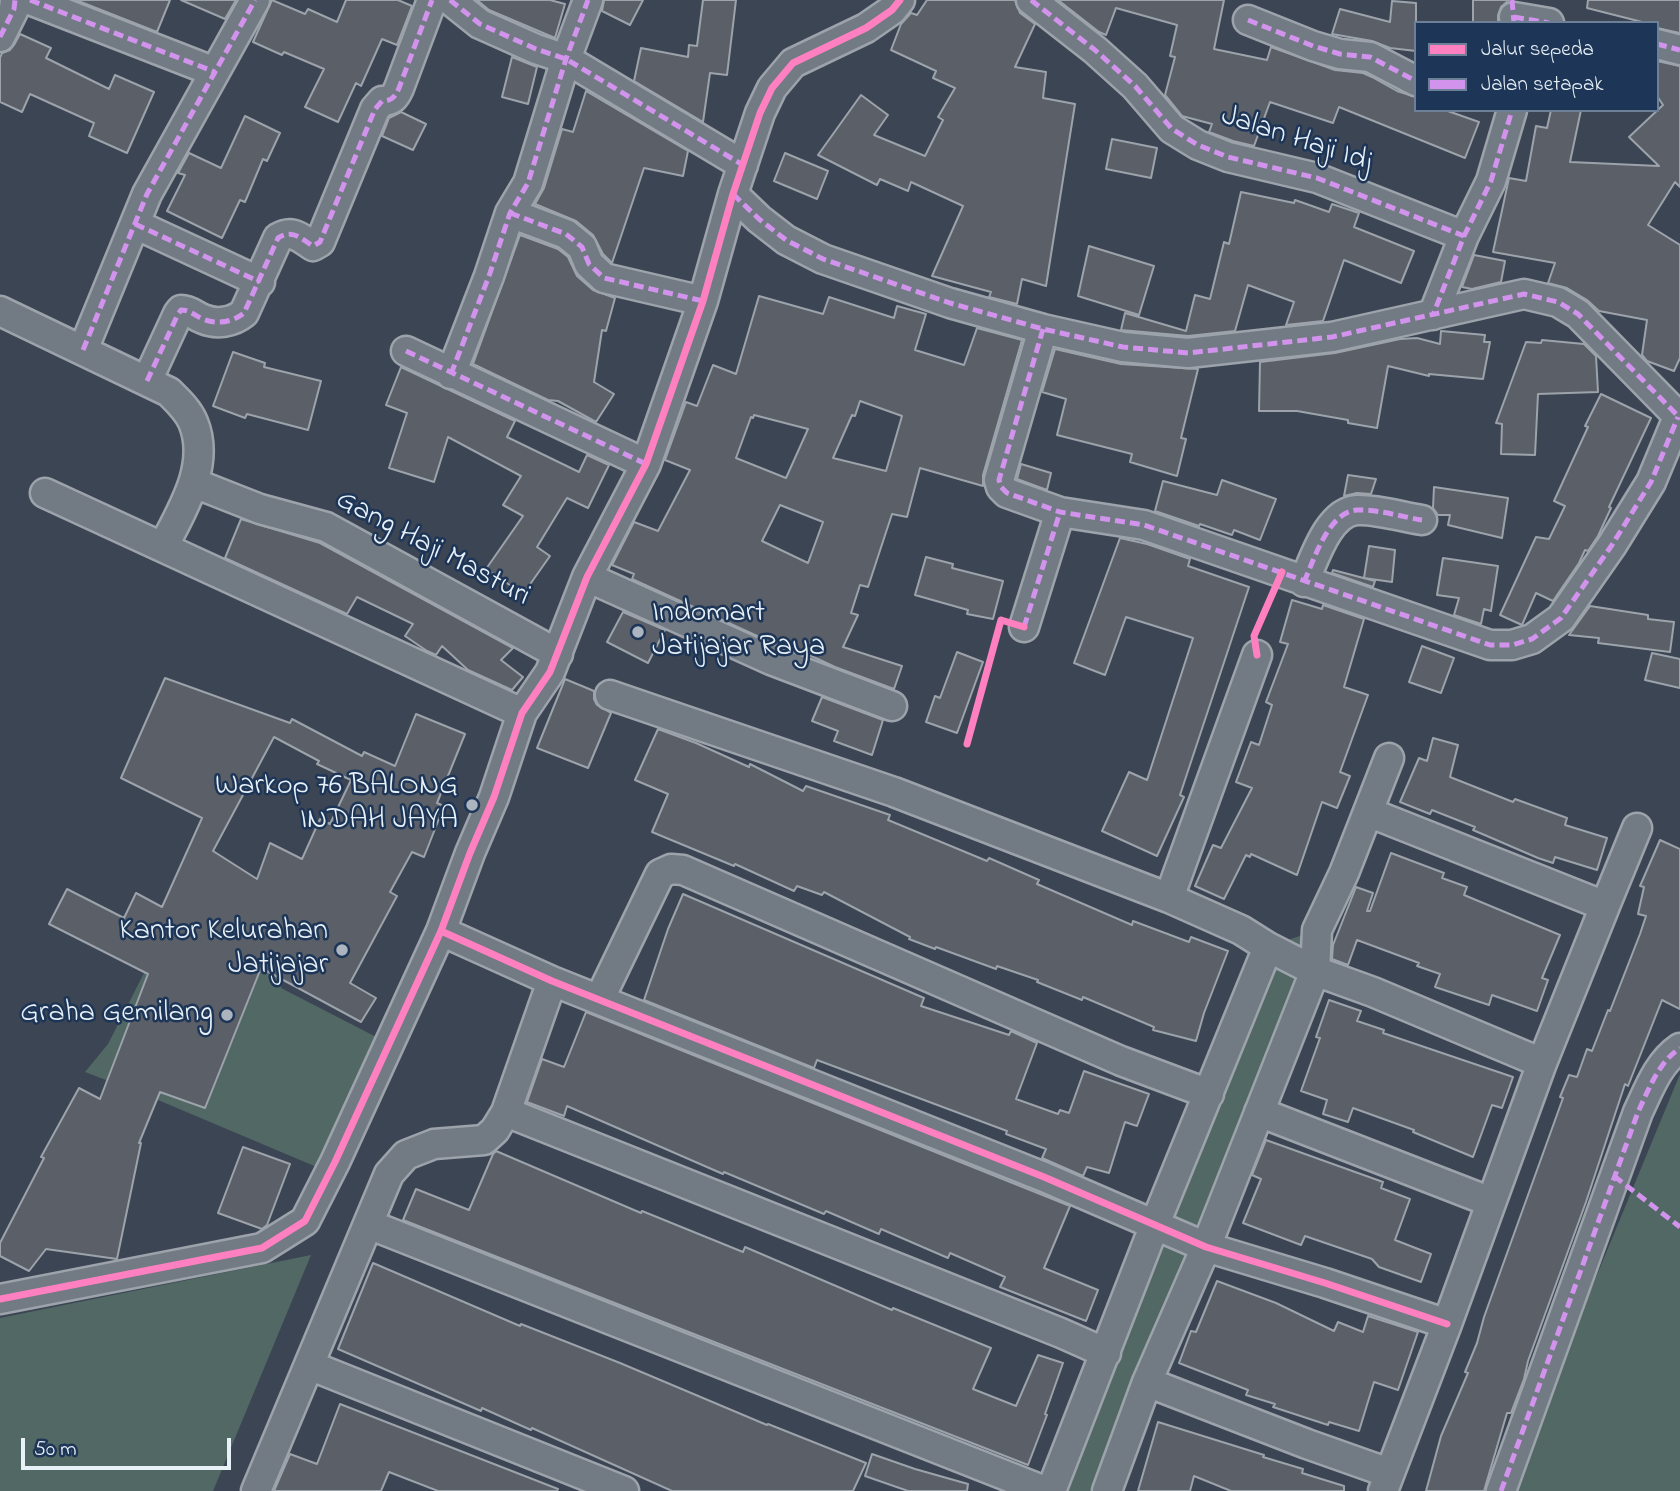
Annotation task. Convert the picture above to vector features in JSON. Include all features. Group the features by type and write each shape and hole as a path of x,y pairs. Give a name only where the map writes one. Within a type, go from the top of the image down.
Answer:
{"street":[{"path":"0,37 14,9 15,0"},
{"path":"30,0 215,72"},
{"path":"83,350 147,194 255,0"},
{"path":"147,381 181,310 187,310 212,322 235,320 244,313 278,238 292,233 313,246 320,242 375,109 382,101 395,97 432,0"},
{"path":"450,0 480,24 566,60 743,165"},
{"path":"450,374 489,276 510,213 528,183 566,60 588,0"},
{"path":"0,1299 262,1248 304,1222 335,1162 441,931 494,797 523,713 550,672 587,577 646,464 703,301 733,194 760,113 772,88 793,64 866,28 892,10 900,0"},
{"name":"Jalan Haji Idj","path":"1031,0 1135,86 1172,129 1198,145 1228,157 1317,178 1464,236"},
{"path":"1513,13 1542,21"},
{"path":"1248,20 1312,46 1340,54 1370,57 1414,80"},
{"path":"1659,45 1680,50"},
{"path":"1433,315 1464,236 1491,181 1509,112"},
{"path":"733,194 786,240 823,259 950,303 1043,329 1123,347 1188,353 1332,337 1524,295 1558,302 1578,314 1598,332 1679,417 1651,482 1612,545 1561,618 1532,639 1512,645 1490,645 1144,525 1060,512 1007,493 999,480 1043,329"},
{"path":"510,213 566,234 582,247 589,264 604,278 703,301"},
{"path":"135,224 260,282"},
{"path":"0,311 169,392 187,411 194,424 198,442 197,477 163,547"},
{"path":"406,351 646,464"},
{"name":"Gang Haji Masturi","path":"194,483 260,509 326,527 558,654"},
{"path":"45,492 523,713"},
{"path":"1304,582 1328,530 1342,515 1355,510 1422,520"},
{"path":"1024,627 1060,512"},
{"path":"587,577 771,660 892,706"},
{"path":"1169,898 1257,655"},
{"path":"610,695 894,792 1169,898 1241,930 1315,971 1373,992 1542,1063"},
{"path":"1107,1491 1147,1382 1206,1247 1315,971 1317,930 1389,758"},
{"path":"1368,812 1605,906"},
{"path":"1147,1382 1307,1444 1386,1482 1542,1063 1637,828"},
{"path":"600,998 660,874 671,869 683,870 1121,1061 1209,1094"},
{"path":"1051,1491 1155,1224 1268,947 1317,930"},
{"path":"441,931 552,981 600,998 1206,1247 1447,1324"},
{"path":"257,1491 389,1174 406,1155 434,1144 484,1140 495,1130 506,1112 552,981"},
{"path":"1501,1491 1638,1112 1656,1074 1680,1048"},
{"path":"506,1112 1106,1353"},
{"path":"1259,1112 1491,1202"},
{"path":"368,1224 1045,1491"},
{"path":"309,1365 624,1491"}],"green space":[{"name":"Graha Gemilang","path":"176,910 285,960 281,988 384,1041 319,1168 85,1072 108,1044"},
{"path":"1317,930 1107,1491 1051,1491 1268,947"},
{"path":"1680,1074 1680,1491 1513,1491 1523,1454"},
{"path":"311,1255 213,1491 0,1491 0,1318"}],"building":[{"path":"76,0 170,0 157,32"},
{"path":"181,0 236,0 225,19"},
{"path":"272,0 305,14 308,9 337,22 346,0 398,0 412,6 397,45 382,39 361,86 356,83 338,122 305,107 324,69 253,42"},
{"path":"477,0 550,0 565,4 555,38 489,10"},
{"path":"604,0 643,0 630,25 602,11"},
{"path":"703,0 736,0 727,75 710,73 703,122 634,81 641,48 688,57 689,45 697,46"},
{"path":"927,0 1015,0 1020,13 1035,24 1015,67 1046,72 1043,98 1075,104 1046,286 1022,279 1017,304 989,297 991,292 932,276 963,206 911,182 908,191 880,179 877,185 818,155 861,95 888,115 874,135 925,156 943,120 938,117 955,88 933,78 936,71 891,50 901,24 911,13 917,15"},
{"path":"1058,0 1224,0 1214,49 1267,60 1271,47 1335,70 1363,73 1372,77 1397,91 1414,96 1414,112 1451,112 1479,122 1465,158 1339,107 1333,123 1270,102 1254,146 1209,132 1212,124 1182,116 1165,95 1175,57 1170,56 1177,25 1116,8 1106,35"},
{"path":"1473,0 1509,0 1501,7 1498,21 1473,21"},
{"path":"1588,0 1680,0 1680,33 1659,28 1659,21 1638,21 1587,8"},
{"path":"1392,1 1416,3 1414,51 1332,34 1340,9 1390,22"},
{"path":"20,34 51,48 46,58 109,89 115,75 154,92 127,153 89,136 94,123 30,94 22,112 0,102 0,58 2,53 10,50"},
{"path":"512,57 537,67 528,104 502,97"},
{"path":"1659,61 1680,66 1680,187 1675,182 1648,225 1680,245 1680,358 1674,371 1647,361 1642,355 1647,320 1599,311 1567,288 1548,283 1555,263 1493,252 1509,178 1526,181 1536,126 1547,128 1551,112 1581,112 1570,162 1659,166 1629,137 1656,112 1659,112 1663,105 1659,99"},
{"path":"586,91 688,151 683,176 644,168 612,263 603,254 593,235 576,221 535,204 544,188 562,129 573,132"},
{"path":"401,112 426,124 413,150 382,136 389,118"},
{"path":"245,116 280,133 267,161 263,159 245,202 240,200 222,238 167,211 185,175 178,173 189,153 221,168"},
{"path":"1112,139 1157,148 1151,178 1106,169"},
{"path":"785,153 828,171 817,199 774,181"},
{"path":"1241,192 1294,203 1295,200 1329,212 1332,204 1359,213 1354,227 1414,251 1401,283 1344,260 1323,321 1286,325 1294,302 1248,285 1235,331 1188,336 1121,330 1125,313 1186,331 1195,295 1210,299 1224,242 1229,244"},
{"path":"520,235 558,249 568,257 577,276 593,290 615,298 606,331 602,330 594,382 614,394 596,422 558,401 548,400 473,364"},
{"path":"1089,246 1154,266 1139,315 1078,296"},
{"path":"1474,255 1505,261 1501,282 1472,289 1462,287"},
{"path":"759,296 823,314 829,297 894,318 897,306 926,314 915,350 964,365 977,328 1022,340 983,475 983,486 920,468 907,517 892,514 868,587 860,585 851,613 858,615 843,647 902,666 894,689 835,667 792,647 791,650 777,645 632,579 634,574 612,565 634,522 658,531 690,470 665,460 686,402 697,406 713,365 736,374","holes":["860,401 902,416 886,471 833,458","754,415 808,429 786,478 736,458 751,417","780,505 823,522 808,563 762,541"]},
{"path":"1441,331 1485,335 1484,342 1490,342 1483,379 1429,376 1388,366 1377,428 1297,411 1259,411 1260,362 1335,353 1400,339 1417,338 1440,344"},
{"path":"1542,340 1584,344 1596,356 1598,392 1538,394 1535,455 1501,454 1502,424 1496,423 1526,342 1541,343"},
{"path":"1055,349 1121,364 1198,369 1181,438 1186,439 1177,476 1130,462 1132,454 1057,435 1066,399 1042,392"},
{"path":"233,352 265,363 264,367 321,381 308,430 247,414 245,418 213,406"},
{"path":"401,367 515,421 507,437 579,472 587,455 609,465 588,508 567,498 537,547 550,556 526,590 517,590 486,569 523,516 503,505 521,476 448,437 434,482 389,468 407,413 386,405"},
{"path":"1601,394 1651,418 1598,536 1588,551 1585,550 1553,601 1536,593 1522,625 1500,615 1536,537 1549,539 1565,506 1554,501"},
{"path":"1021,464 1051,473 1047,490 1017,479"},
{"path":"1348,475 1376,479 1371,494 1344,496"},
{"path":"1222,480 1276,499 1260,540 1234,530 1232,535 1200,524 1199,526 1155,511 1163,481 1217,495"},
{"path":"1434,487 1508,498 1502,538 1448,525 1450,515 1438,515 1433,508"},
{"path":"241,519 320,543 513,648 501,660 523,677 512,690 468,670 442,646 436,655 427,651 405,636 413,624 357,597 347,614 225,558"},
{"path":"1120,538 1190,559 1188,566 1249,587 1180,795 1184,797 1157,856 1102,831 1129,772 1147,780 1193,638 1126,617 1105,675 1074,663"},
{"path":"1369,546 1395,550 1392,582 1364,578"},
{"path":"926,557 953,564 952,568 1003,581 993,619 967,614 968,610 915,595"},
{"path":"1443,558 1498,566 1491,611 1484,609 1481,624 1454,615 1459,598 1437,595"},
{"path":"1333,570 1375,581 1373,587 1332,573"},
{"path":"1292,600 1322,609 1323,605 1364,619 1344,687 1368,695 1340,772 1350,776 1337,808 1322,802 1297,875 1251,854 1250,857 1246,855 1224,899 1195,886 1213,845 1221,848 1252,788 1236,782 1251,742 1259,745 1272,705 1266,702 1288,644 1280,642"},
{"path":"1590,606 1674,622 1670,652 1598,643 1599,638 1569,635"},
{"name":"Indomart Jatijajar Raya","path":"623,612 665,630 648,663 607,642"},
{"path":"1422,646 1454,658 1441,693 1409,682"},
{"path":"957,652 983,662 957,733 926,722 935,696 940,698"},
{"path":"1652,653 1680,659 1680,688 1645,680"},
{"path":"165,678 290,723 292,719 362,756 364,752 395,766 416,714 465,734 437,803 444,806 424,857 412,852 390,892 397,896 350,983 376,998 361,1022 261,968 205,1108 160,1092 139,1143 117,1259 46,1249 29,1271 0,1256 0,1243 44,1158 41,1157 79,1088 100,1099 148,974 49,924 67,889 124,918 136,893 162,907 202,818 121,778","holes":["274,737 319,761 317,764 351,780 330,824 320,819 302,859 270,843 257,879 213,851"]},
{"path":"565,679 594,691 597,705 611,713 588,768 537,748"},
{"path":"822,697 883,720 872,755 834,741 838,731 812,721"},
{"path":"658,729 749,767 750,764 803,791 806,786 890,815 888,820 987,861 989,858 1039,880 1037,884 1132,925 1133,921 1189,942 1191,937 1228,951 1196,1041 1153,1030 1154,1027 1083,997 1082,1000 1037,982 1038,980 997,966 996,969 936,947 935,949 909,939 910,937 824,892 822,895 797,886 794,891 735,864 734,866 652,832 668,794 635,780"},
{"path":"1433,738 1458,745 1450,777 1513,802 1515,799 1567,818 1565,825 1607,838 1597,870 1555,857 1553,863 1538,858 1473,830 1475,827 1432,810 1430,814 1400,802 1419,758 1427,761"},
{"path":"1660,840 1680,849 1680,1009 1662,1000 1628,1086 1625,1084 1524,1379 1511,1413 1507,1413 1484,1491 1426,1491 1441,1436 1468,1373 1465,1372 1563,1098 1560,1097 1569,1075 1577,1077 1587,1049 1592,1051 1640,934 1646,916 1638,914 1644,887 1640,886"},
{"path":"1391,853 1444,873 1442,878 1467,887 1464,895 1560,935 1542,978 1548,980 1537,1011 1492,995 1489,1005 1435,987 1440,974 1417,966 1419,963 1357,940 1348,965 1332,959 1333,945 1356,887 1373,893 1367,911 1370,911"},
{"path":"683,894 924,998 921,1006 1009,1035 1011,1031 1037,1043 1016,1099 1058,1114 1060,1110 1069,1113 1084,1071 1149,1094 1137,1126 1125,1122 1109,1173 1087,1167 1083,1176 1042,1158 1046,1149 1006,1134 1007,1131 817,1060 814,1068 644,1000"},
{"path":"1329,1000 1361,1011 1357,1021 1384,1030 1383,1033 1513,1077 1502,1108 1492,1105 1473,1157 1413,1132 1414,1130 1353,1108 1348,1122 1323,1114 1327,1100 1301,1091 1320,1038 1316,1037"},
{"path":"586,1012 1070,1206 1044,1268 1098,1290 1086,1321 1000,1287 1005,1277 950,1253 948,1258 881,1229 879,1234 826,1211 824,1214 724,1172 723,1174 567,1106 564,1116 527,1102 542,1059 564,1067"},
{"path":"1266,1140 1383,1182 1381,1188 1410,1199 1395,1240 1431,1254 1421,1282 1379,1267 1372,1259 1305,1236 1301,1245 1243,1223 1261,1179 1252,1175"},
{"path":"243,1147 290,1164 267,1225 262,1229 218,1213"},
{"path":"496,1151 641,1213 642,1211 743,1252 745,1247 892,1310 893,1308 991,1348 973,1389 1016,1406 1038,1355 1063,1363 1028,1465 403,1220 416,1189 469,1210"},
{"path":"373,1263 520,1326 521,1324 620,1363 866,1463 853,1491 672,1491 532,1428 531,1430 482,1408 481,1411 338,1349"},
{"path":"1217,1281 1276,1303 1334,1331 1338,1322 1363,1332 1368,1316 1418,1332 1398,1390 1374,1382 1359,1431 1329,1422 1328,1425 1273,1407 1275,1404 1246,1395 1248,1390 1179,1363 1191,1331 1196,1332"},
{"path":"340,1404 558,1489 438,1491 389,1472 381,1491 274,1491 290,1454 317,1464"},
{"path":"1158,1422 1303,1469 1302,1473 1344,1486 1344,1491 1231,1491 1194,1476 1190,1491 1138,1491"},
{"path":"872,1454 968,1484 967,1491 908,1491 865,1476"}],"marked path":[{"path":"0,37 14,9 15,0"},
{"path":"30,0 215,72"},
{"path":"83,350 147,194 255,0"},
{"path":"147,381 181,310 214,322 235,319 244,313 278,238 292,234 313,246 320,242 375,109 382,101 393,98 399,88 432,0"},
{"path":"450,0 480,24 566,59 743,165"},
{"path":"451,374 510,213 528,183 566,59 588,0"},
{"path":"1031,0 1095,50 1135,86 1172,129 1198,145 1228,157 1317,178 1464,236 1433,315"},
{"path":"1512,0 1514,21"},
{"path":"1514,17 1537,21"},
{"path":"1248,20 1313,46 1340,54 1370,57 1414,80"},
{"path":"1659,45 1680,50"},
{"path":"1464,236 1491,181 1511,112"},
{"path":"733,194 786,240 823,259 950,303 1043,329 1123,347 1188,353 1332,337 1524,294 1558,302 1578,314 1680,418"},
{"path":"510,213 566,234 582,247 589,264 604,278 703,301"},
{"path":"135,224 260,282"},
{"path":"1043,329 999,480 1007,493 1060,512 1144,525 1490,645 1512,645 1532,639 1561,618 1612,545 1651,482 1678,417"},
{"path":"406,351 646,464"},
{"path":"1304,582 1323,538 1338,519 1347,513 1357,510 1373,511 1422,520"},
{"path":"1024,627 1060,512"},
{"path":"1501,1491 1638,1112 1660,1069 1680,1048"},
{"path":"1614,1176 1680,1227"}],"cycle path":[{"path":"0,1299 262,1248 305,1221 335,1162 441,931 494,797 522,713 550,672 587,577 646,464 703,301 733,194 760,113 772,88 793,63 866,28 892,10 900,0"},
{"path":"1257,655 1254,636 1282,572"},
{"path":"967,744 1001,620 1024,627"},
{"path":"441,931 552,981 1044,1177 1206,1247 1447,1324"}],"place":[{"name":"Indomart Jatijajar Raya","path":"638,632"},
{"name":"Warkop 76 BALONG INDAH JAYA","path":"472,805"},
{"name":"Kantor Kelurahan Jatijajar","path":"342,950"},
{"name":"Graha Gemilang","path":"227,1015"}]}
